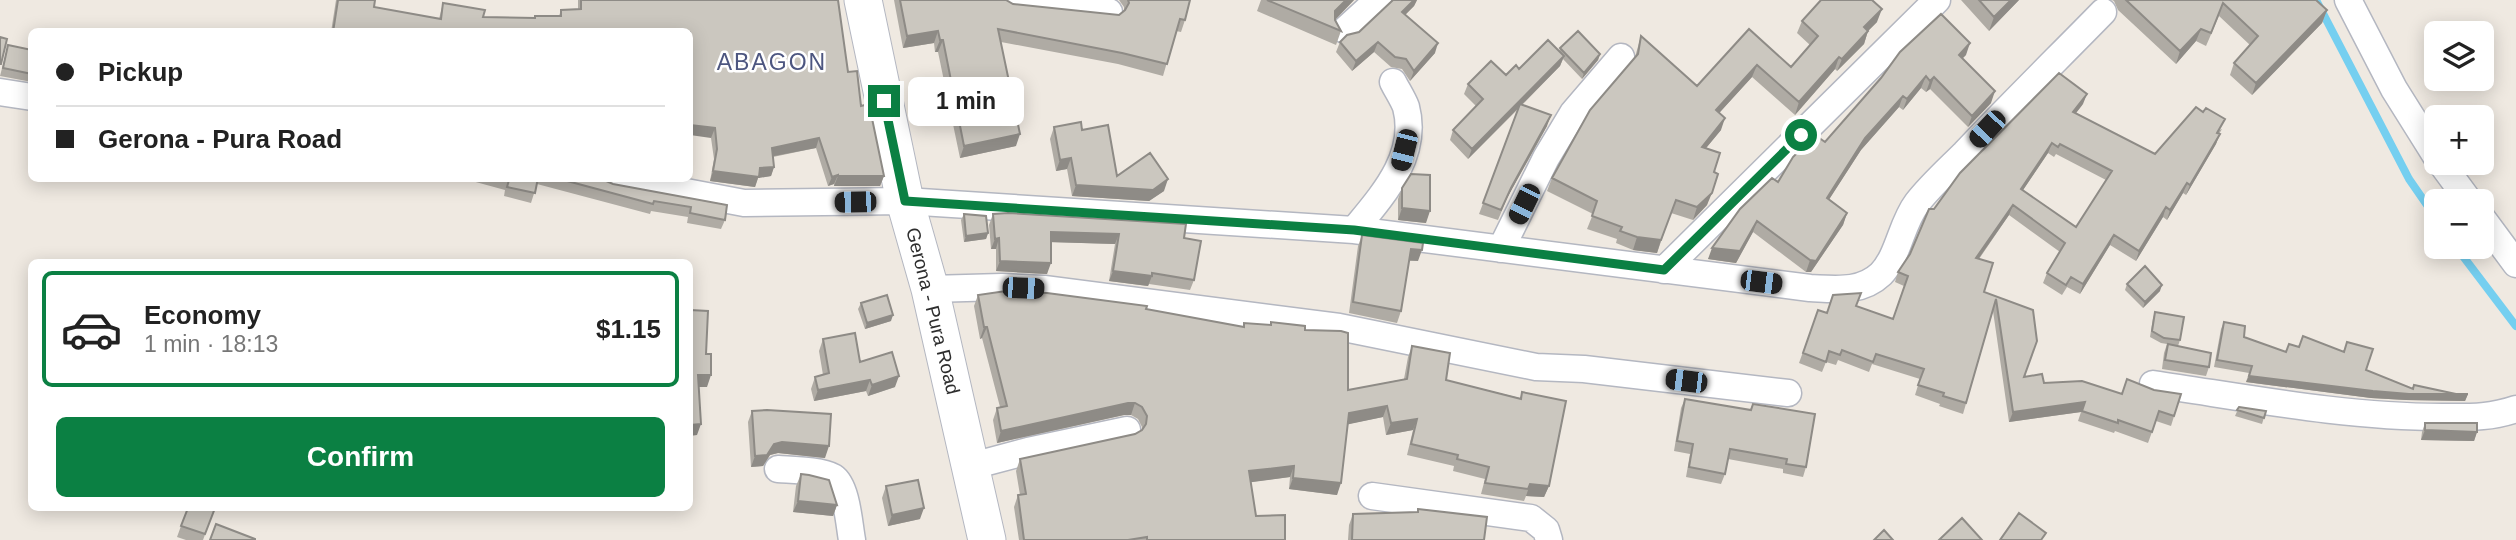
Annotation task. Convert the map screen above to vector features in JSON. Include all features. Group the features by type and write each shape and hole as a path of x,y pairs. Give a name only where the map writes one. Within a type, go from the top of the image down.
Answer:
{"main road":[{"name":"Gerona - Pura Road","path":"868,0 905,201 930,289 987,540"}],"street":[{"path":"1011,0 1109,12"},
{"path":"1345,30 1378,0"},
{"path":"1664,270 1937,0"},
{"path":"2348,0 2394,89 2424,137"},
{"path":"632,182 744,203 905,201 1354,230 1810,288 1851,289 1867,284 1881,273 1893,256 1902,228 1916,204 2103,12"},
{"path":"1501,249 1546,158 1573,113 1621,57"},
{"path":"1354,230 1388,190 1400,166 1408,135 1406,107 1393,82"},
{"path":"0,92 28,96"},
{"path":"2494,234 2516,264"},
{"path":"930,289 1044,289 1339,327 1536,368 1584,369 1788,393"},
{"path":"2153,384 2340,411 2417,417 2495,416 2516,410"},
{"path":"972,466 1127,430"},
{"path":"778,469 835,478 843,489 852,540"},
{"path":"1372,496 1531,518 1546,530 1549,540"}],"building":[{"path":"338,0 375,0 374,7 441,19 443,3 485,10 483,17 535,18 561,16 561,10 581,9 581,0 838,0 848,72 857,71 861,106 869,104 884,176 832,177 819,138 772,148 774,167 760,168 759,177 713,171 717,149 715,128 693,125 693,28 334,28"},
{"path":"900,0 1006,0 1013,4 1119,15 1125,10 1128,0 1190,0 1185,20 1180,19 1167,64 998,29 1020,134 964,146 943,40 940,40 938,31 907,36"},
{"path":"1267,0 1346,0 1335,11 1335,20 1341,31"},
{"path":"1393,0 1414,0 1402,12 1438,43 1414,71 1406,59 1395,57 1378,42 1356,61 1340,42 1347,35 1359,32"},
{"path":"1821,0 1872,0 1882,9 1864,27 1868,31 1842,59 1839,57 1799,102 1757,65 1716,110 1725,118 1702,147 1720,153 1714,172 1718,174 1712,193 1697,207 1676,200 1661,240 1637,237 1620,231 1622,227 1592,216 1597,201 1552,178 1590,110 1638,54 1641,36 1697,86 1749,29 1791,67 1818,36 1802,21"},
{"path":"1979,0 2011,0 1994,17"},
{"path":"2126,0 2316,0 2327,10 2256,83 2234,63 2258,36 2223,3 2211,33 2201,29 2180,51"},
{"path":"1941,14 1970,43 1959,55 1995,91 1972,116 1934,77 1930,81 1926,76 1907,99 1903,96 1865,138 1827,198 1847,213 1816,261 1810,260 1757,221 1740,251 1712,248 1740,209 1772,178 1778,182 1793,157 1815,135 1825,142 1900,52"},
{"path":"1578,31 1600,54 1584,73 1560,48"},
{"path":"0,37 7,39 1,64 0,64"},
{"path":"1548,40 1564,56 1472,149 1453,130 1483,99 1468,84 1491,61 1506,75 1516,65 1519,69"},
{"path":"8,45 28,49 28,73 3,68"},
{"path":"2059,73 2087,94 2073,112 2155,154 2196,107 2203,112 2206,108 2225,119 2217,133 2220,134 2190,185 2187,183 2170,210 2166,207 2139,251 2114,235 2083,284 2071,277 2066,285 2047,273 2065,243 2013,205 1976,258 1993,263 1984,292 2033,310 2037,341 2024,377 2042,374 2044,383 2082,381 2122,394 2127,379 2154,390 2181,394 2174,416 2159,411 2152,432 2082,411 2085,402 2013,412 1996,299 1966,403 1918,385 1924,369 1876,354 1873,362 1842,350 1840,355 1829,351 1826,362 1803,353 1818,310 1827,313 1833,295 1861,293 1856,306 1893,319 1908,276 1898,272 1910,254 1929,209 1934,209 1960,173","holes":["2052,143 2058,147 2060,144 2112,171 2076,227 2021,189"]},
{"path":"1520,104 1551,115 1501,210 1483,203"},
{"path":"1081,122 1082,130 1108,125 1117,176 1150,153 1168,179 1153,190 1076,185 1071,158 1060,160 1054,127"},
{"path":"1411,174 1430,175 1430,211 1402,208 1402,188"},
{"path":"508,182 537,182 535,193 507,187"},
{"path":"571,182 608,182 727,205 725,220 690,213 691,207 654,201 653,204"},
{"path":"964,214 986,216 988,233 966,236"},
{"path":"993,214 1186,224 1184,238 1201,241 1194,280 1152,273 1152,276 1113,271 1119,234 1051,232 1051,263 1000,261 999,238 995,239"},
{"path":"1362,235 1423,243 1422,250 1411,249 1401,311 1353,302"},
{"path":"2145,266 2162,285 2145,302 2127,284"},
{"path":"1006,291 1047,293 1147,306 1146,309 1244,327 1244,323 1271,325 1271,322 1305,326 1305,330 1348,333 1348,390 1407,379 1412,346 1450,353 1446,380 1521,399 1522,392 1566,401 1549,486 1530,484 1528,489 1485,483 1489,467 1457,459 1458,455 1411,444 1417,419 1391,423 1387,406 1349,413 1341,483 1293,478 1294,466 1249,471 1256,516 1285,515 1285,540 1147,540 1147,537 1128,540 1024,540 1018,495 1026,494 1020,459 1135,434 1146,424 1147,416 1142,407 1128,403 1001,431 997,408 1007,406 987,327 984,327 978,295"},
{"path":"887,295 893,315 867,323 861,303"},
{"path":"693,310 708,311 706,354 711,354 711,375 698,375 701,424 693,425"},
{"path":"2155,312 2184,317 2180,340 2164,338 2152,331"},
{"path":"2224,322 2245,326 2244,337 2286,352 2289,344 2299,347 2303,336 2344,352 2347,342 2373,349 2366,370 2413,389 2414,385 2456,394 2373,391 2249,376 2252,366 2217,360"},
{"path":"855,333 860,362 892,352 899,376 872,385 870,380 818,390 815,377 829,373 823,339"},
{"path":"2168,344 2211,353 2209,367 2165,360"},
{"path":"1685,399 1751,410 1753,404 1815,414 1806,467 1786,464 1787,459 1730,449 1725,474 1689,467 1693,444 1677,441"},
{"path":"2239,407 2266,411 2264,418 2237,410"},
{"path":"752,411 831,414 829,446 782,442 774,444 767,455 755,456"},
{"path":"2425,423 2477,423 2477,432 2425,430"},
{"path":"801,474 829,480 837,505 798,501"},
{"path":"918,480 924,508 892,515 886,486"},
{"path":"1418,509 1487,517 1484,540 1352,540 1353,514 1418,512"},
{"path":"187,511 214,511 205,534 181,526"},
{"path":"2019,513 2046,533 2041,540 2000,540"},
{"path":"1962,518 1982,540 1939,540"},
{"path":"216,524 255,539 255,540 210,540"},
{"path":"1884,530 1893,540 1874,540"}],"waterway":[{"path":"2316,0 2409,179 2424,201"},
{"path":"2465,259 2516,326"}],"district":[{"name":"ABAGON","path":"772,62"}],"route":[{"path":"884,101 905,201 1354,230 1664,270 1801,135"}]}
